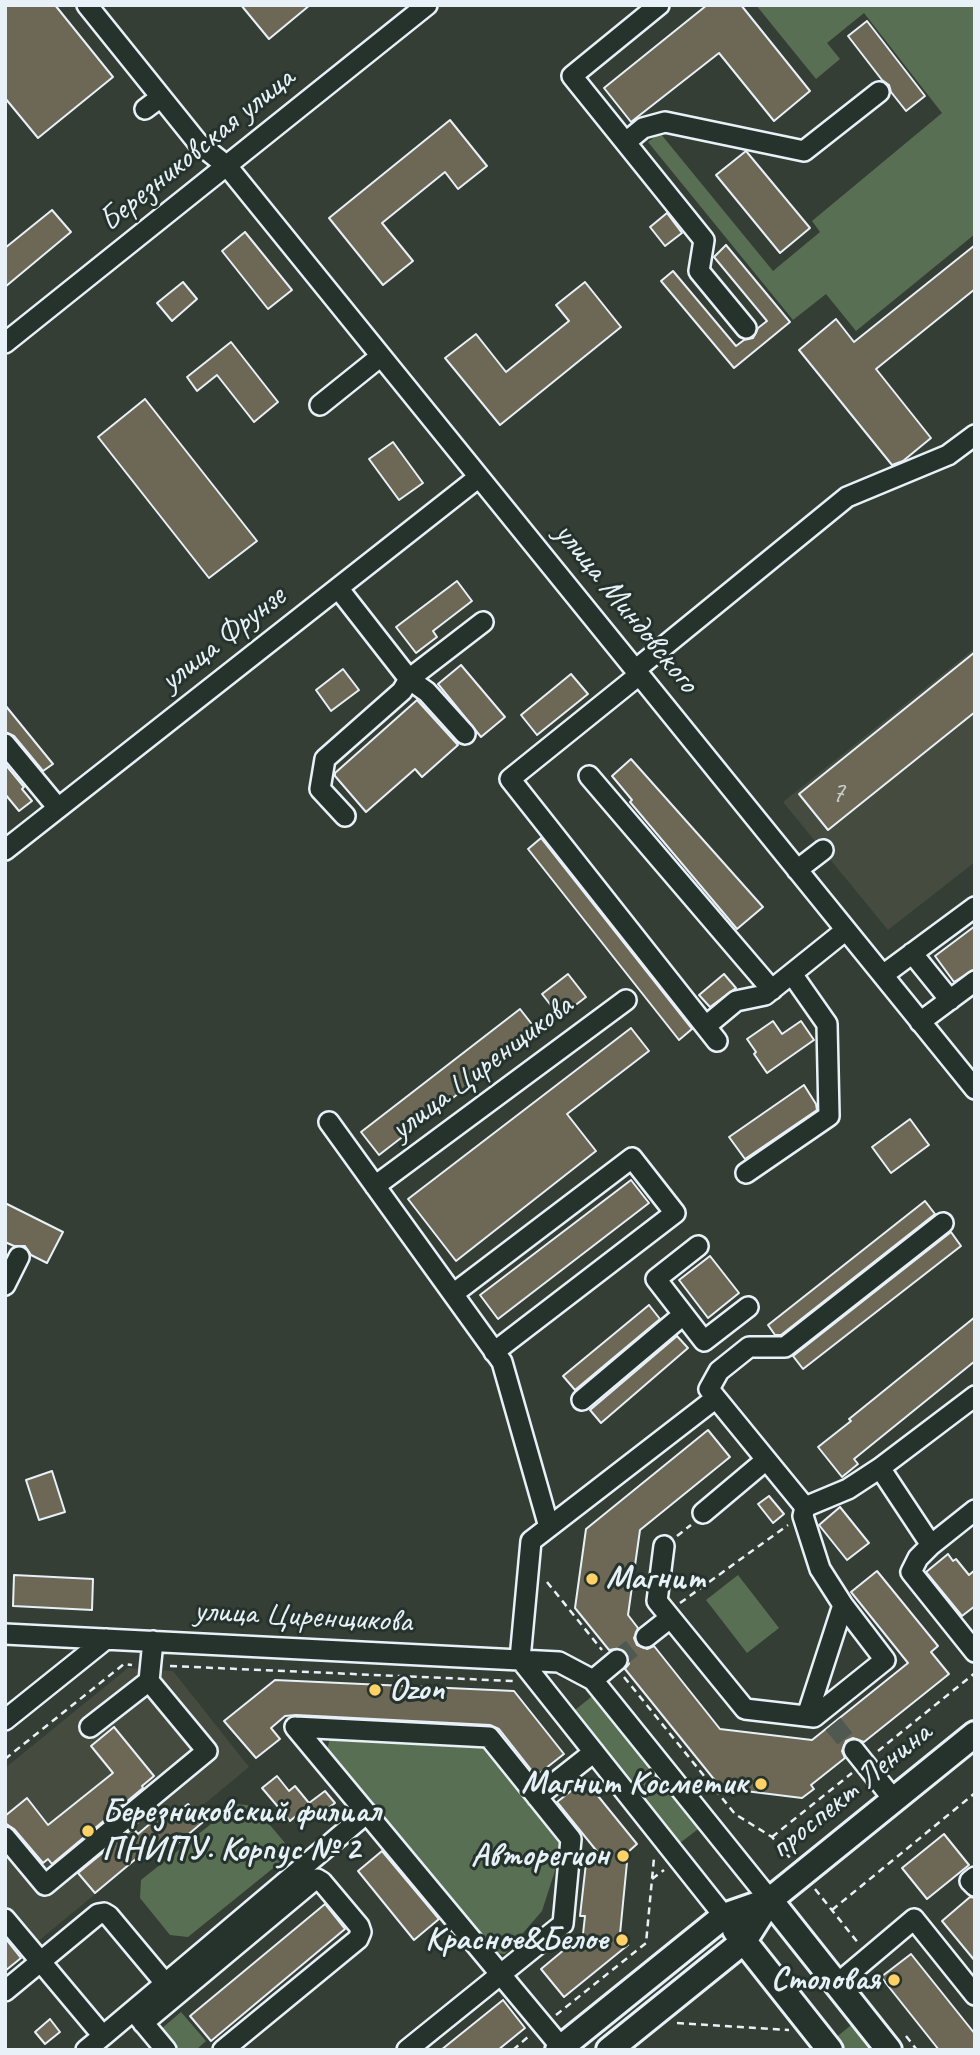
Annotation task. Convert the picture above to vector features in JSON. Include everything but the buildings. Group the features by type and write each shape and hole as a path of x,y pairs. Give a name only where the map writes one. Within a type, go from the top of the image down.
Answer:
{"main road":[{"name":"проспект Ленина","path":"560,2049 724,1916 770,1900 975,1734"},
{"name":"проспект Ленина","path":"609,2050 744,1941 770,1900"},
{"path":"770,1900 889,2050"},
{"path":"724,1916 830,2050"}],"street":[{"name":"улица Миндовского","path":"88,5 153,103 198,144 228,166 975,1089"},
{"path":"659,5 572,76 705,240 699,271 746,328"},
{"name":"Березниковская улица","path":"5,343 424,6"},
{"path":"626,142 643,128 665,122 804,151 879,92"},
{"path":"320,405 381,356"},
{"path":"846,930 765,995 737,1001 711,1033 510,779 847,497 948,455 975,435"},
{"name":"улица Фрунзе","path":"5,850 479,477"},
{"path":"338,588 409,679 428,692 465,734"},
{"path":"345,816 320,789 325,759 402,691 409,679 483,622"},
{"path":"5,744 58,808"},
{"path":"589,776 772,990"},
{"path":"797,870 823,850"},
{"path":"883,975 975,907"},
{"path":"912,953 950,1000"},
{"path":"746,1173 830,1116 827,1024 792,974"},
{"path":"920,1022 975,981"},
{"name":"улица Циренщикова","path":"375,1186 626,1000"},
{"path":"329,1122 502,1362 550,1527"},
{"path":"453,1294 632,1158 675,1213 494,1352"},
{"path":"670,1541 657,1601 745,1709 821,1717 885,1660 843,1605 820,1569 804,1512 709,1389 719,1371 749,1347 785,1347 943,1223"},
{"path":"698,1246 656,1279 704,1341 748,1307"},
{"path":"582,1400 683,1315"},
{"path":"729,1322 749,1347"},
{"path":"804,1512 848,1489 880,1468 975,1396"},
{"path":"716,1398 531,1541 520,1659 724,1916"},
{"path":"700,1517 766,1460"},
{"path":"880,1468 931,1545"},
{"path":"975,1510 931,1545 918,1558 912,1572 975,1652"},
{"path":"821,1717 843,1605"},
{"path":"646,1637 668,1615"},
{"name":"улица Циренщикова","path":"5,1634 559,1662 593,1680"},
{"path":"5,1720 106,1639"},
{"path":"5,1837 45,1885 207,1751 149,1681 153,1641"},
{"path":"615,1662 593,1680 770,1900"},
{"path":"90,1727 149,1681"},
{"path":"407,2050 500,1974 563,1924 571,1839 489,1737 295,1727 500,1974 543,2025 560,2049"},
{"path":"854,1750 894,1800"},
{"path":"537,1797 594,1752"},
{"path":"138,2017 165,1983 367,1813"},
{"path":"975,1877 970,1881 975,1886"},
{"path":"86,2050 103,2036 138,2017 317,1879 359,1926 358,1938 223,2050"},
{"path":"5,1991 98,1914 104,1913 165,1983"},
{"path":"5,1919 103,2036"},
{"path":"837,1984 915,1919 975,1995"},
{"path":"138,2017 166,2050"}],"path":[{"path":"668,1615 804,1512"},
{"path":"670,1541 700,1517"},
{"path":"547,1582 615,1662 735,1814 772,1837 869,1957"},
{"path":"5,1759 124,1664"},
{"path":"832,1910 975,1793"},
{"path":"513,2050 646,1942"},
{"path":"676,2023 793,2031"}],"shaded area":[{"path":"975,648 975,862 888,930 783,802"},
{"name":"Березниковский филиал ПНИПУ. Корпус № 2","path":"128,1668 173,1671 249,1767 36,1943 5,1906 5,1768"}],"green space":[{"path":"756,5 975,5 975,234 856,331 826,294 793,320 648,142 660,133 773,271 820,232 812,221 942,113 864,13 827,43 840,59 816,79"},
{"path":"738,1575 779,1628 747,1653 706,1600"},
{"path":"596,1693 702,1826 680,1843 575,1710"},
{"path":"330,1738 488,1743 556,1830 562,1849 542,1911 505,1954 492,1953 326,1754"},
{"path":"236,1804 254,1806 285,1843 282,1861 188,1937 170,1935 140,1898 141,1880"},
{"path":"181,2012 206,2041 196,2050 179,2050 161,2029"},
{"path":"855,2022 876,2050 843,2050 834,2039"}],"tunnel":[{"path":"617,1660 646,1637"},
{"path":"833,1724 854,1750"}],"place":[{"name":"Магнит","path":"592,1579"},
{"name":"Ozon","path":"375,1690"},
{"name":"Магнит Косметик","path":"761,1784"},
{"name":"Березниковский филиал ПНИПУ. Корпус № 2","path":"88,1831"},
{"name":"Авторегион","path":"623,1856"},
{"name":"Красное&Белое","path":"622,1940"},
{"name":"Столовая","path":"894,1980"}]}
